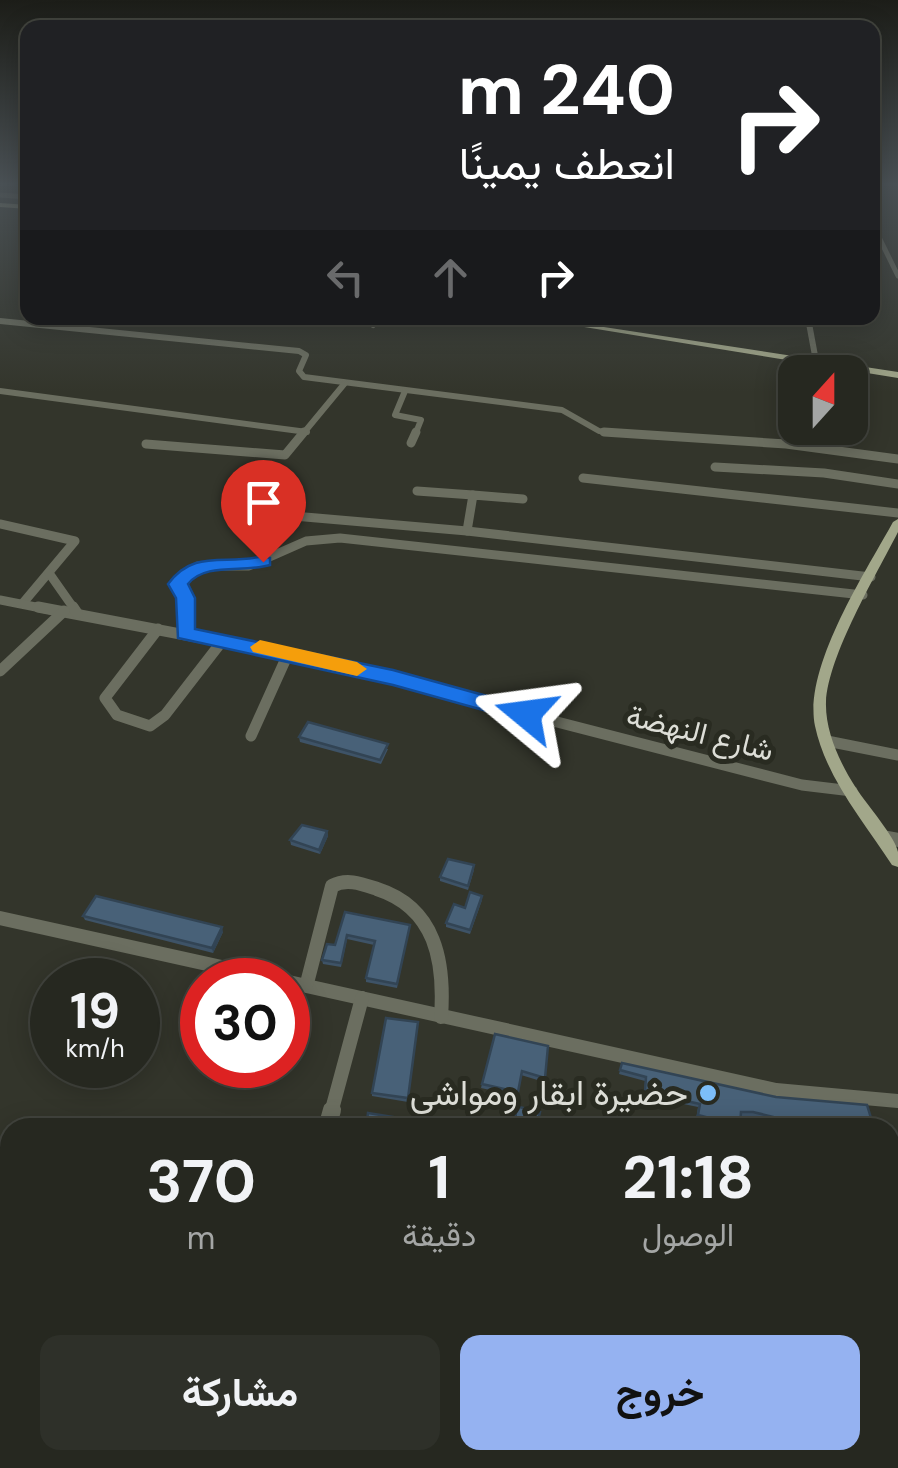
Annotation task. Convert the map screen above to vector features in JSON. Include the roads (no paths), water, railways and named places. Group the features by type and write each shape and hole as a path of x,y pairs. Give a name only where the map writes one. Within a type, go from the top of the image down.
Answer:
{"main road":[{"path":"578,325 778,355"},
{"path":"868,371 898,376"},
{"path":"896,532 823,679 819,703 827,741 852,791 890,838 898,861"}],"street":[{"path":"31,325 299,351 306,354 300,371 304,377 569,412 586,427 608,433 786,444 898,459"},
{"path":"809,325 815,355"},
{"path":"146,444 279,456 289,453 345,383"},
{"path":"0,391 307,432"},
{"path":"404,391 395,415 421,420 410,443"},
{"path":"715,467 824,473 898,484"},
{"path":"583,478 898,512"},
{"path":"288,489 276,510 282,514 871,577"},
{"path":"418,491 523,499"},
{"path":"467,531 473,495"},
{"path":"0,524 75,541 23,603"},
{"path":"185,633 186,598 178,584 188,572 206,565 249,566 306,542 340,538 863,595"},
{"path":"0,671 71,612 50,572"},
{"name":"شارع النهضة","path":"0,600 288,654 802,785 852,791"},
{"path":"158,629 106,698 107,707 115,714 150,726 165,714 223,640"},
{"path":"251,736 288,654"},
{"path":"827,741 898,754"},
{"path":"310,971 332,886 346,880 384,889 403,900 434,932 444,992 441,1017"},
{"path":"0,918 189,958"},
{"path":"310,984 441,1017 776,1090 898,1102"},
{"path":"330,1118 362,998"}],"place":[{"name":"حضيرة ابقار ومواشي","path":"708,1093"}]}
